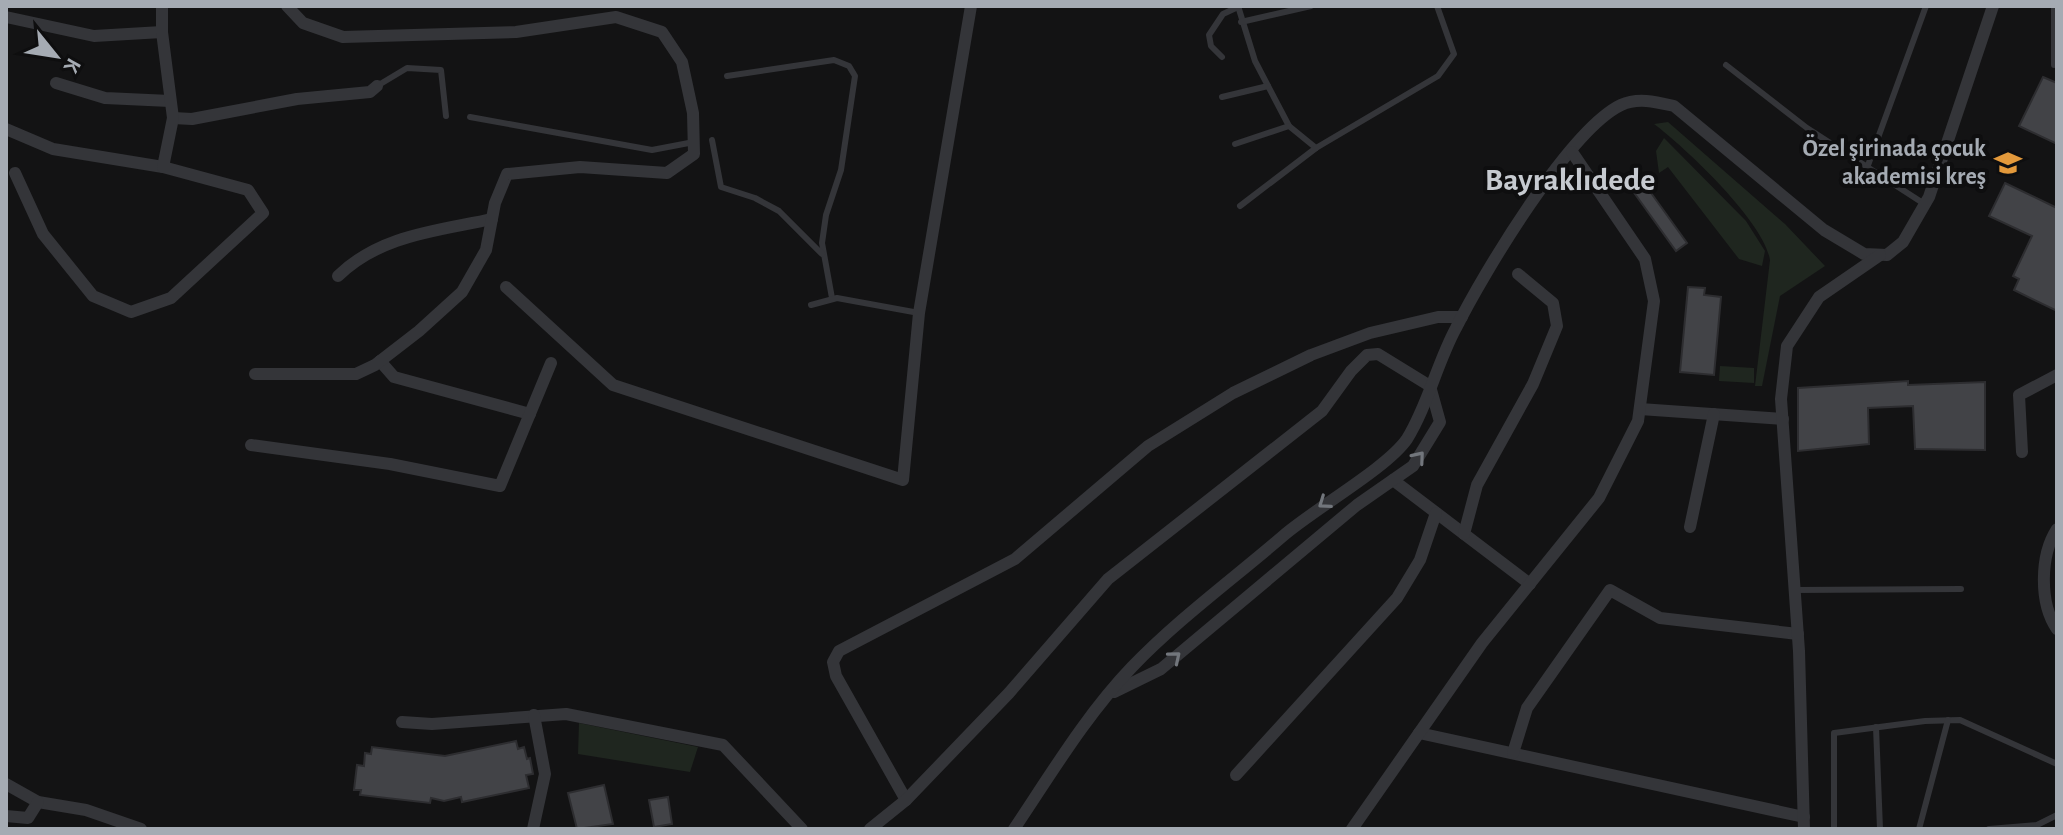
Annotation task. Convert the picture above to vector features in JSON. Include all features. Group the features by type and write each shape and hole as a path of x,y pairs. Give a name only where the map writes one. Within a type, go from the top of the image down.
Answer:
{"street":[{"path":"162,6 162,32 173,118 163,167"},
{"path":"255,374 356,374 380,361 462,292 486,250 492,219 507,174 580,167 667,173 694,154 693,113 682,62 662,32 616,17 516,32 343,37 303,23 287,6"},
{"path":"506,287 613,385 903,480 919,313 971,6"},
{"path":"1014,829 1108,695 1133,666 1308,514 1406,440 1462,317 1504,247 1592,127 1621,105 1651,100 1674,106 1824,230 1864,254 1887,255 1903,242 1926,205 1993,6"},
{"path":"6,17 94,36 162,32"},
{"path":"56,83 105,98 170,101"},
{"path":"173,118 192,119 297,99 370,92 377,86"},
{"path":"6,129 53,149 163,167 248,190 263,213 171,298 131,312 93,296 43,234 15,173"},
{"path":"1352,829 1482,643 1599,498 1638,421 1654,301 1645,259 1572,152"},
{"path":"338,276 356,258 376,246 492,219"},
{"path":"1419,733 1804,823 1798,634 1781,399 1787,346 1819,297 1880,255"},
{"path":"1464,534 1477,485 1533,384 1557,326 1553,303 1518,274"},
{"path":"906,800 836,676 833,662 839,651 1015,559 1148,446 1233,393 1311,355 1370,333 1438,317 1462,317"},
{"path":"870,829 906,800 1009,693 1108,579 1322,411 1351,371 1367,355 1378,354 1430,386 1440,422 1413,466 1357,505 1161,669 1108,695"},
{"path":"380,361 394,377 530,414"},
{"path":"251,445 390,464 500,486 551,363"},
{"path":"2022,452 2019,395 2057,375"},
{"path":"1640,409 1783,419"},
{"path":"1690,527 1714,414"},
{"path":"1393,480 1530,584"},
{"path":"1236,775 1397,598 1420,560 1436,513"},
{"path":"2057,529 2047,549 2045,582 2048,616 2057,629"},
{"path":"1513,753 1527,708 1610,590 1660,618 1798,634"},
{"path":"402,722 432,724 566,714 723,745 802,829"},
{"path":"533,829 545,774 534,715"},
{"path":"6,784 32,798"},
{"path":"6,792 86,810 141,829"},
{"path":"6,816 28,818 32,798"}],"lane":[{"path":"1222,57 1211,46 1209,35 1223,14 1238,6 1241,22 1268,86 1289,126 1316,148"},
{"path":"1241,22 1311,6"},
{"path":"1240,206 1316,148 1438,76 1454,54 1437,6"},
{"path":"1867,168 1926,6"},
{"path":"2054,6 2054,65"},
{"path":"727,76 834,60 849,66 855,76 841,170 826,215 824,256 832,298"},
{"path":"1726,65 1807,128 1926,205"},
{"path":"377,86 387,76 407,68 441,70 446,116"},
{"path":"1222,97 1268,86"},
{"path":"470,117 652,150 694,142"},
{"path":"1235,144 1289,126"},
{"path":"712,140 721,187 755,198 779,211 824,256"},
{"path":"811,305 832,298 919,313"},
{"path":"1795,590 1961,589"},
{"path":"1919,829 1948,720"},
{"path":"1834,829 1834,733 1948,720 1974,723 2057,764"},
{"path":"1876,727 1880,829"},
{"path":"1989,829 2037,825 2057,815"}],"shaded area":[{"path":"1668,122 1785,224 1825,266 1780,296 1762,386 1755,386 1770,260 1765,244 1722,187 1654,124"},
{"path":"1664,138 1746,221 1765,251 1762,266 1739,259 1668,167 1659,173 1656,151"},
{"path":"1720,366 1754,368 1754,383 1719,381"},
{"path":"579,723 698,747 690,772 578,754"}],"building":[{"path":"2043,77 2057,83 2057,144 2019,126"},
{"path":"1641,179 1687,243 1676,251 1630,187"},
{"path":"2005,183 2057,208 2057,311 2014,290 2019,279 2013,276 2032,236 1989,216"},
{"path":"1688,287 1705,288 1704,295 1721,297 1714,375 1680,372"},
{"path":"1908,381 1908,385 1985,382 1985,450 1915,449 1913,406 1868,408 1869,444 1798,451 1798,388"},
{"path":"516,741 518,749 524,747 527,759 530,758 533,774 526,775 529,788 462,802 461,797 444,801 431,798 430,803 360,795 361,790 354,790 357,765 364,766 365,753 371,754 372,747 445,756"},
{"path":"604,785 613,824 577,829 568,793"},
{"path":"668,797 672,824 654,827 649,800"}],"place":[{"name":"Özel şirinada çocuk akademisi kreş","path":"2008,163"}],"district":[{"name":"Bayraklıdede","path":"1570,180"}]}
